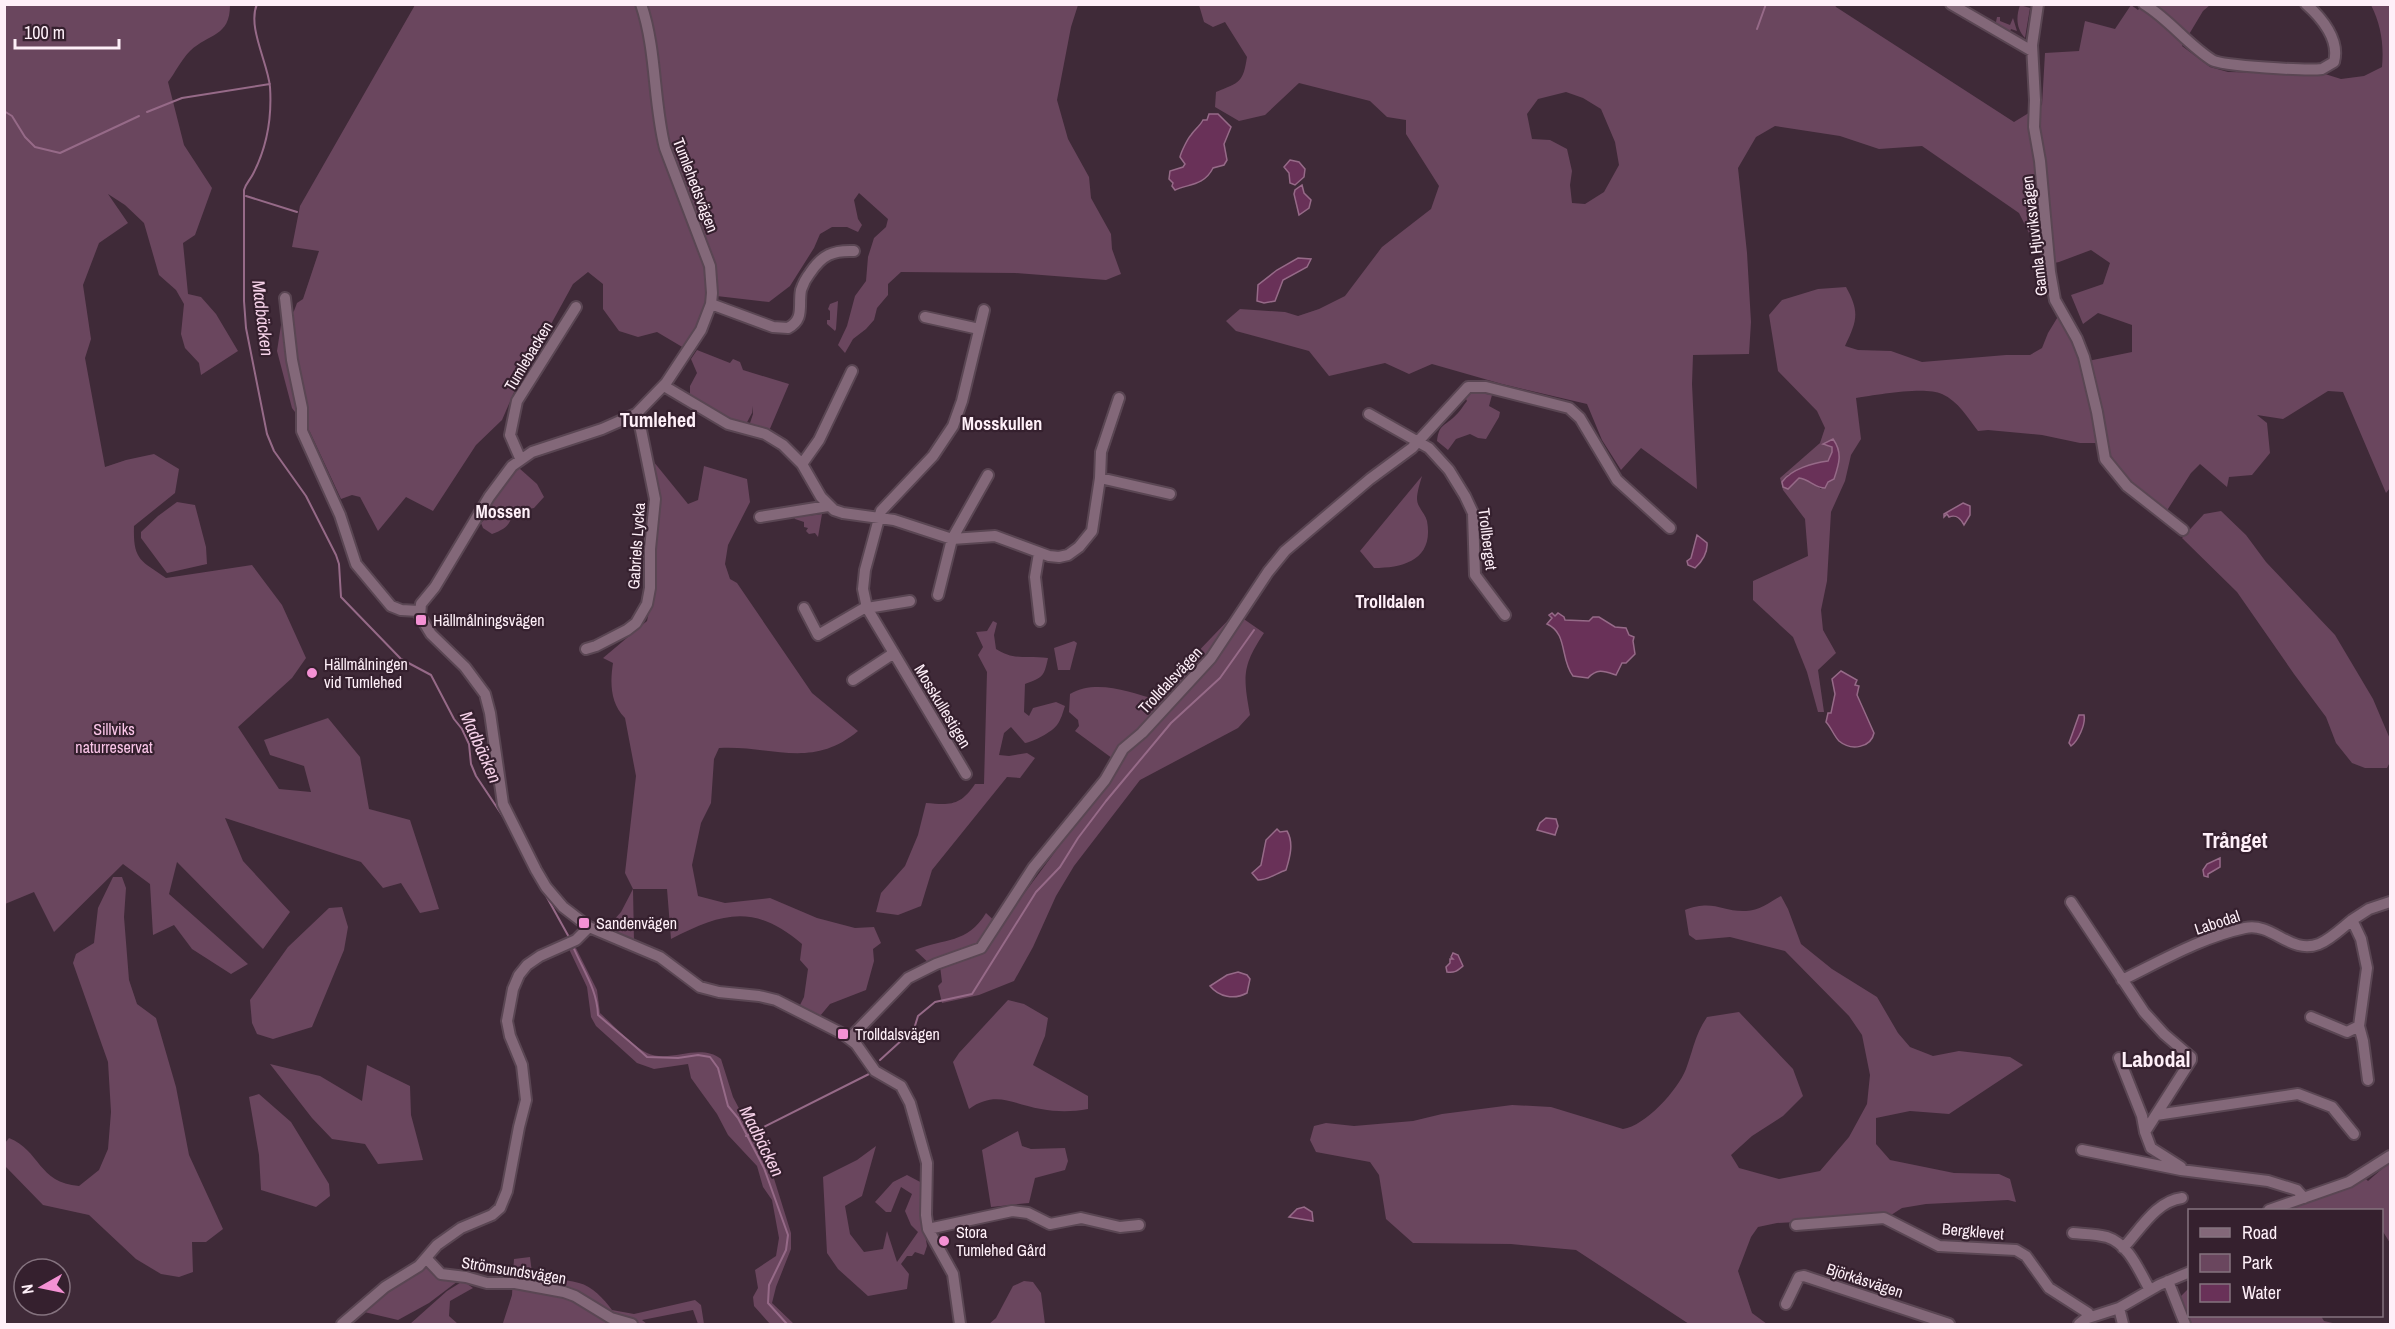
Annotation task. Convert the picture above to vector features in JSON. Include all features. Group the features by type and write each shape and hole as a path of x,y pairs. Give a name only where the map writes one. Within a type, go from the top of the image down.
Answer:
{"street":[{"name":"Tumlehedsvägen","path":"419,611 421,604 435,586 498,483 520,458 602,429 636,414 664,386 697,337 711,304 712,279 708,257 660,131 650,41 641,4"},
{"path":"1951,4 2032,51"},
{"name":"Gamla Hjuviksvägen","path":"2038,4 2032,51 2034,127 2040,161 2051,282 2058,306 2077,339 2084,357 2105,459 2127,486 2183,530"},
{"path":"2144,4 2160,14 2193,46 2218,63 2322,69 2334,62 2334,45 2322,21 2306,4"},
{"path":"711,304 773,327 788,328 798,319 803,284 816,264 825,255 833,252 854,251"},
{"path":"285,298 292,360 302,408 302,431 340,514 356,564 391,606 401,610 419,611 424,626 465,667 484,694 490,713 503,804 546,886 563,907 589,927 660,957 700,987 719,992 759,996 787,1004 849,1038 875,1071 897,1082 906,1093 927,1163 928,1229 953,1274 960,1324"},
{"name":"Tumlebacken","path":"520,458 510,435 517,401 576,307"},
{"name":"Mosskullestigen","path":"966,774 867,607 863,589 865,570 885,506 933,456 953,426 962,401 984,310"},
{"path":"925,317 979,329"},
{"path":"802,464 819,441 852,371"},
{"path":"664,386 728,424 772,437 802,464 828,506 843,513 880,516 952,539 995,536 1039,553 1063,557 1086,541 1092,531 1100,478 1101,452 1119,398"},
{"name":"Trolldalsvägen","path":"849,1038 908,978 936,964 981,948 1033,868 1099,788 1123,749 1142,733 1213,655 1268,572 1286,551 1299,537 1419,441 1468,387 1486,387 1569,408 1580,418 1617,480 1670,528"},
{"name":"Gabriels Lycka","path":"586,649 627,630 636,623 646,604 650,580 650,549 655,499 636,414"},
{"path":"1369,414 1419,441"},
{"name":"Trollberget","path":"1419,441 1429,448 1449,470 1465,496 1474,521 1475,575 1505,615"},
{"path":"938,595 952,539 988,475"},
{"path":"1100,478 1170,494"},
{"path":"760,517 828,506"},
{"path":"1039,553 1035,577 1040,621"},
{"path":"804,608 818,635 867,607 910,601"},
{"name":"Mosskullestigen","path":"853,680 894,653"},
{"path":"2071,902 2154,1024 2191,1057 2145,1132"},
{"name":"Labodal","path":"2122,980 2197,944 2245,928 2259,926 2290,944 2309,946 2328,939 2369,909 2391,902"},
{"path":"2352,920 2361,939 2367,968 2359,1026 2368,1080"},
{"path":"342,1324 371,1298 419,1266 437,1245 461,1228 492,1215 502,1203 526,1100 522,1065 510,1036 507,1021 512,991 519,975 527,965 540,956 573,942 589,927"},
{"path":"2311,1017 2347,1032 2359,1026"},
{"path":"2119,1058 2142,1116 2151,1148 2181,1167 2181,1170"},
{"path":"2156,1115 2298,1094 2332,1107 2354,1134"},
{"path":"2129,1160 2151,1148"},
{"path":"2082,1150 2181,1170 2268,1181 2297,1190 2304,1198"},
{"path":"2273,1209 2349,1182 2391,1155"},
{"path":"2123,1248 2160,1207 2171,1200 2182,1198"},
{"path":"928,1229 1012,1211 1028,1213 1050,1224 1081,1218 1120,1227 1138,1225"},
{"name":"Bergklevet","path":"1796,1226 1884,1218 1939,1245 2016,1250 2026,1256 2049,1288 2088,1313 2090,1317"},
{"path":"2073,1233 2107,1237 2123,1248 2129,1253 2150,1290"},
{"name":"Strömsundsvägen","path":"426,1258 441,1274 466,1277 487,1283 515,1283 564,1292 575,1296 611,1318 632,1324"},
{"path":"2079,1324 2090,1317 2119,1308 2150,1290 2188,1273"},
{"name":"Björkåsvägen","path":"1786,1304 1799,1277 1804,1276 1949,1324"},
{"path":"2169,1281 2185,1324"},
{"path":"2119,1308 2123,1324"}],"green space":[{"name":"Sillviks naturreservat","path":"5,4 230,5 229,15 222,29 190,51 168,82 184,145 212,188 195,235 183,243 188,294 201,297 216,314 238,351 201,375 199,363 185,348 181,334 184,304 176,290 159,275 144,223 125,205 108,194 128,223 99,243 83,285 91,339 85,358 105,467 154,454 179,469 175,493 134,526 135,546 140,558 166,578 252,565 282,605 306,658 292,678 238,727 279,789 311,792 304,766 270,755 264,740 328,718 360,757 369,809 410,820 439,909 420,913 401,883 383,888 361,862 225,818 243,861 290,912 263,949 177,862 169,894 248,964 231,974 192,949 174,925 153,935 150,884 123,864 54,932 34,892 5,904"},
{"path":"415,5 1078,5 1071,27 1057,100 1068,139 1089,177 1091,198 1111,234 1112,249 1121,274 1106,280 1015,273 901,272 888,284 888,295 877,308 874,320 853,339 845,353 838,345 847,326 855,296 866,281 868,257 874,238 886,227 888,219 859,193 854,200 858,219 862,225 858,232 847,227 832,227 820,234 790,286 769,302 708,295 699,322 684,348 657,332 638,337 619,331 603,309 603,284 588,272 573,284 515,390 502,420 476,445 433,511 406,497 378,531 360,497 352,495 341,499 310,432 292,408 277,351 281,325 294,311 297,303 303,299 319,251 292,247 300,206"},
{"path":"1199,5 1835,5 2014,122 2042,105 2045,53 2079,51 2085,21 2115,29 2131,5 2138,10 2142,5 2210,5 2203,11 2182,46 2210,67 2228,72 2325,74 2341,79 2364,76 2382,67 2381,35 2371,5 2390,5 2390,488 2386,493 2343,392 2328,391 2283,419 2257,415 2267,423 2270,453 2252,475 2229,477 2227,487 2200,464 2191,473 2166,512 2125,478 2108,451 2098,443 2080,443 2042,435 1978,431 1953,401 1934,392 1900,392 1856,398 1861,439 1851,455 1845,481 1831,512 1827,581 1821,610 1823,630 1836,653 1818,670 1824,712 1818,712 1807,672 1793,637 1753,600 1753,581 1808,556 1805,519 1783,490 1780,478 1820,443 1825,428 1817,411 1778,371 1769,315 1782,300 1818,289 1846,287 1853,303 1855,317 1845,346 1858,350 1891,351 1922,362 2030,355 2042,348 2059,315 2083,362 2132,352 2132,325 2098,313 2083,324 2071,295 2103,284 2110,263 2091,250 2045,265 2019,213 1922,146 1879,149 1840,136 1775,126 1756,137 1738,168 1747,253 1751,322 1749,354 1693,355 1692,384 1697,489 1641,448 1621,470 1602,440 1587,404 1502,384 1432,364 1409,374 1385,363 1329,376 1309,351 1236,331 1226,321 1240,309 1285,312 1298,316 1345,296 1382,247 1431,209 1439,186 1406,134 1406,120 1387,117 1370,101 1299,83 1265,115 1239,121 1215,107 1216,92 1242,77 1247,57 1225,22 1213,27 1204,22","holes":["1566,92 1583,98 1601,109 1615,142 1619,165 1604,192 1585,204 1572,203 1570,185 1572,171 1567,149 1550,140 1532,139 1527,114 1538,99","1832,441 1837,467 1832,477 1821,489 1808,479 1787,475 1807,466 1828,461 1832,447 1823,445"]},
{"path":"2020,5 2030,8 2025,38 2018,22"},
{"path":"1997,17 2000,17 2000,21 2010,25 2013,18 2017,31 2011,29 2008,36 1995,27"},
{"path":"838,301 835,331 827,324 827,320 830,320 828,309 830,304"},
{"path":"697,350 730,363 733,359 740,362 743,370 789,384 769,431 749,426 753,414 752,406 752,413 745,426 690,399 690,386 697,373 691,359"},
{"path":"1469,391 1471,394 1475,392 1492,395 1489,406 1500,412 1499,417 1486,439 1470,434 1456,439 1448,450 1437,441 1439,432 1467,401 1464,395"},
{"path":"649,456 688,504 698,500 704,466 747,479 750,502 728,545 725,564 730,579 737,583 812,693 858,731 841,743 808,753 719,748 714,759 711,803 701,823 692,865 698,896 725,903 770,898 817,918 855,928 874,927 881,943 873,949 874,961 866,990 830,1004 820,1016 800,1005 804,997 808,969 800,960 802,944 785,931 768,922 738,916 706,923 671,939 667,889 633,889 625,873 636,776 625,718 616,706 612,692 613,663 603,658 647,621 656,580 657,501"},
{"path":"519,468 537,484 544,497 534,508 513,512 506,526 492,534 483,528 481,523 489,520 493,510 491,504 501,483 509,473"},
{"path":"1422,476 1417,499 1427,521 1426,544 1415,559 1396,566 1374,568 1360,551"},
{"path":"177,502 195,505 206,547 207,564 167,573 141,538 141,532"},
{"path":"2221,511 2246,535 2266,562 2335,635 2373,699 2390,739 2390,762 2387,768 2365,768 2352,763 2336,743 2326,717 2237,592 2182,538 2204,514"},
{"path":"805,513 806,516 822,514 818,537 815,533 809,534 806,531 808,528 804,527 804,522 794,517"},
{"path":"1235,613 1264,633 1252,654 1246,672 1250,715 1238,728 1140,780 1074,866 1056,896 1033,947 1014,981 979,995 942,1003 938,986 942,982 940,966 934,968 915,950 963,935 979,923 986,913 1000,926 1120,764 1075,731 1079,726 1078,720 1069,712 1070,694 1091,687 1102,687 1157,700 1166,685"},
{"path":"993,621 997,623 994,635 996,649 1009,655 1048,658 1042,676 1025,684 1024,712 1029,716 1033,708 1056,702 1065,706 1061,718 1051,731 1025,743 1011,727 1004,733 999,755 1027,753 1035,758 1020,778 1007,777 932,870 921,906 898,915 876,912 881,893 905,866 918,835 926,803 949,804 965,797 975,784 984,784 987,672 978,655 983,647 976,632 987,631"},
{"path":"1074,641 1077,643 1070,670 1058,670 1054,648"},
{"path":"113,877 122,877 126,888 124,917 129,980 137,1004 156,1018 176,1087 189,1155 223,1229 206,1242 192,1242 193,1272 179,1277 161,1274 136,1259 89,1215 43,1205 6,1167 5,1143 9,1138 27,1150 55,1179 65,1184 79,1186 99,1170 108,1149 111,1112 108,1062 73,963 76,954 94,943 98,908"},
{"path":"633,889 634,942 605,930 621,912"},
{"path":"1781,896 1801,944 1832,969 1877,997 1898,1033 1910,1047 1933,1056 1959,1051 2010,1057 2023,1065 1949,1114 1910,1111 1876,1118 1876,1144 1890,1160 1954,1173 1999,1174 2010,1179 2016,1202 2008,1200 1926,1204 1902,1208 1888,1217 1777,1223 1758,1227 1751,1237 1738,1271 1752,1313 1767,1324 1689,1324 1576,1250 1511,1244 1413,1243 1386,1219 1379,1175 1370,1162 1316,1152 1310,1140 1314,1126 1326,1123 1354,1126 1413,1121 1442,1114 1512,1105 1551,1107 1623,1129 1650,1114 1676,1087 1686,1069 1707,1017 1739,1012 1793,1069 1803,1096 1783,1116 1752,1136 1731,1155 1739,1168 1779,1179 1820,1171 1849,1137 1867,1104 1870,1075 1862,1035 1849,1016 1785,951 1730,937 1696,940 1689,935 1685,910 1710,906 1751,911"},
{"path":"342,907 348,927 344,950 312,1027 273,1039 257,1034 252,1023 250,1000 288,947 329,908"},
{"path":"575,946 597,990 600,1013 636,1046 656,1056 703,1052 721,1059 733,1097 771,1169 791,1233 791,1249 772,1303 794,1324 770,1324 754,1306 753,1297 758,1288 755,1270 776,1256 779,1238 772,1200 763,1187 757,1166 728,1135 717,1114 691,1078 688,1064 654,1069 637,1063 596,1026 591,1017 587,987 569,949"},
{"path":"1008,1000 1024,1004 1048,1018 1045,1036 1033,1065 1088,1096 1088,1109 1053,1111 996,1099 979,1103 969,1109 953,1062"},
{"path":"270,1064 320,1076 362,1101 367,1065 410,1086 411,1115 423,1160 378,1164 365,1144 332,1139 312,1118"},
{"path":"259,1094 291,1122 329,1184 330,1196 316,1207 261,1190 259,1155 249,1097"},
{"path":"1018,1131 1022,1146 1031,1149 1065,1148 1068,1161 1065,1170 1035,1178 1029,1203 991,1207 982,1150"},
{"path":"876,1146 862,1196 845,1206 850,1234 864,1252 883,1249 887,1231 897,1262 918,1232 911,1225 905,1211 912,1194 901,1187 891,1212 886,1212 875,1202 893,1182 907,1175 924,1184 924,1228 927,1246 924,1255 915,1252 912,1256 907,1256 901,1264 909,1274 907,1289 868,1296 838,1269 827,1253 823,1177 857,1160"},
{"path":"2390,1162 2390,1243 2383,1232 2383,1209 2288,1209 2345,1189 2365,1178 2368,1181"},
{"path":"530,1257 532,1273 543,1278 573,1282 589,1287 612,1310 634,1314 695,1300 701,1305 704,1324 698,1324 693,1310 642,1320 647,1324 500,1324 503,1323 512,1295 514,1259"},
{"path":"424,1264 458,1281 429,1303 398,1320 360,1311"},
{"path":"463,1281 473,1288 450,1301 449,1316 458,1324 410,1324 447,1291"},
{"path":"1024,1281 1033,1282 1041,1293 1045,1324 989,1324 996,1318 1013,1286"},
{"path":"2188,1289 2188,1317 2322,1317 2324,1321 2337,1324 2191,1324 2179,1298"}],"water":[{"path":"1209,114 1218,114 1231,127 1224,144 1227,160 1224,165 1213,168 1205,178 1195,184 1175,190 1169,179 1170,171 1183,167 1185,164 1180,157 1185,145 1203,120 1207,120"},
{"path":"1290,160 1299,162 1305,169 1304,177 1295,185 1290,183 1289,173 1284,167"},
{"path":"1302,185 1304,193 1311,200 1309,208 1299,215 1294,194 1295,190"},
{"path":"1298,258 1311,259 1307,267 1283,280 1275,301 1264,303 1257,301 1258,285 1277,270"},
{"path":"1833,439 1838,449 1839,463 1834,479 1828,482 1825,488 1799,478 1788,489 1783,487 1782,482 1786,477 1797,470 1828,461 1832,447 1823,444"},
{"path":"1963,503 1970,506 1970,515 1964,525 1956,517 1949,517 1947,514 1944,517 1944,514"},
{"path":"1697,535 1707,543 1707,550 1695,568 1688,565 1687,561 1691,558"},
{"path":"1552,613 1555,616 1558,613 1565,620 1589,621 1593,617 1599,617 1615,627 1626,628 1629,635 1634,637 1635,654 1626,663 1622,663 1616,675 1601,671 1588,678 1573,676 1566,662 1558,634 1547,624 1552,618 1549,615"},
{"path":"1841,671 1857,680 1855,685 1859,686 1857,695 1874,733 1865,745 1855,747 1844,744 1839,741 1826,722 1828,713 1831,713 1835,694 1832,679"},
{"path":"2079,715 2084,715 2083,727 2071,746 2069,743"},
{"path":"1546,818 1556,819 1558,826 1555,835 1537,830"},
{"path":"1277,829 1280,832 1287,831 1290,840 1290,855 1286,870 1269,878 1258,880 1252,873 1261,865 1266,840"},
{"path":"2220,858 2220,867 2208,874 2208,877 2204,876 2203,870 2207,864"},
{"path":"1453,953 1458,955 1463,966 1456,971 1447,972 1446,967 1450,959 1453,959 1451,957"},
{"path":"1238,972 1247,975 1250,979 1247,993 1227,996 1218,993 1210,986 1227,975"},
{"path":"1304,1207 1312,1212 1313,1221 1289,1217 1297,1209"}],"waterway":[{"name":"Madbäcken","path":"257,4 256,34 270,87 270,109 268,132 262,153 244,190 244,301 246,328 267,434 274,451 306,496 336,555 339,564 341,597 401,659 431,675 469,744 471,764 476,776 506,821"},
{"path":"1757,29 1766,4"},
{"path":"147,112 182,98 270,84"},
{"path":"4,111 12,116 25,137 35,147 60,153 139,116"},
{"path":"246,196 297,212"},
{"path":"880,1060 914,1029 918,1016 935,1002 972,994 1036,892 1060,867 1078,838 1106,801 1171,723 1220,678 1254,630"},
{"name":"Madbäcken","path":"508,826 533,874"},
{"name":"Madbäcken","path":"544,892 570,939"},
{"name":"Madbäcken","path":"572,944 592,987 598,1015 647,1057 678,1058 698,1055 710,1057 718,1068 728,1106 738,1118 764,1168 788,1235 786,1250 769,1285 768,1303 787,1324"},
{"path":"746,1136 871,1073"}],"place":[{"name":"Hällmålningsvägen","path":"421,620"},
{"name":"Hällmålningen vid Tumlehed","path":"312,673"},
{"name":"Sandenvägen","path":"584,923"},
{"name":"Trolldalsvägen","path":"843,1034"},
{"name":"Stora Tumlehed Gård","path":"944,1241"}],"district":[{"name":"Tumlehed","path":"658,419"},
{"name":"Mosskullen","path":"1002,423"},
{"name":"Mossen","path":"503,511"},
{"name":"Trolldalen","path":"1390,601"},
{"name":"Trånget","path":"2235,840"},
{"name":"Labodal","path":"2156,1059"}]}
